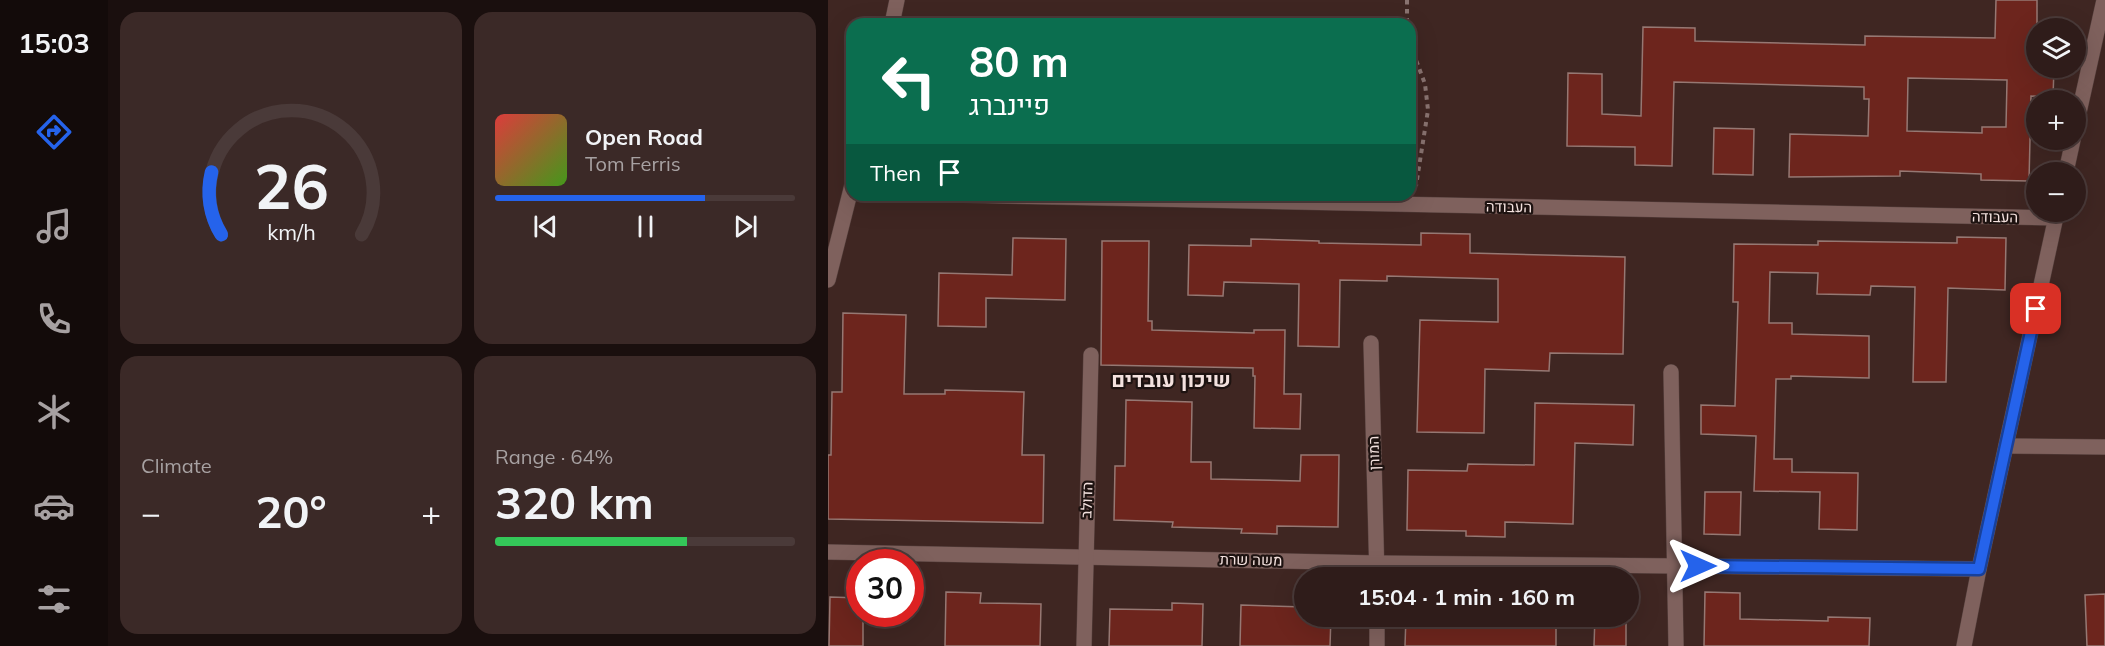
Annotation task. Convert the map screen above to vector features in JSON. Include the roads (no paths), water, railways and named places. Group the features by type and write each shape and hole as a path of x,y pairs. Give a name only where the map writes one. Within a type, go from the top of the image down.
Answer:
{"street":[{"path":"893,18 897,0"},
{"path":"2084,90 2104,0"},
{"path":"828,280 848,201"},
{"name":"העבודה","path":"1233,201 2026,215"},
{"path":"1964,646 2054,222"},
{"name":"המורן","path":"1371,344 1377,567"},
{"name":"הדולב","path":"1084,646 1091,355"},
{"path":"1671,372 1676,646"},
{"path":"2006,446 2105,447"},
{"name":"משה שרת","path":"828,552 1085,556 1314,567"},
{"name":"משה שרת","path":"1600,567 1979,569"},
{"path":"1377,627 1377,646"}],"district":[{"name":"שיכון עובדים","path":"1171,380"}]}
